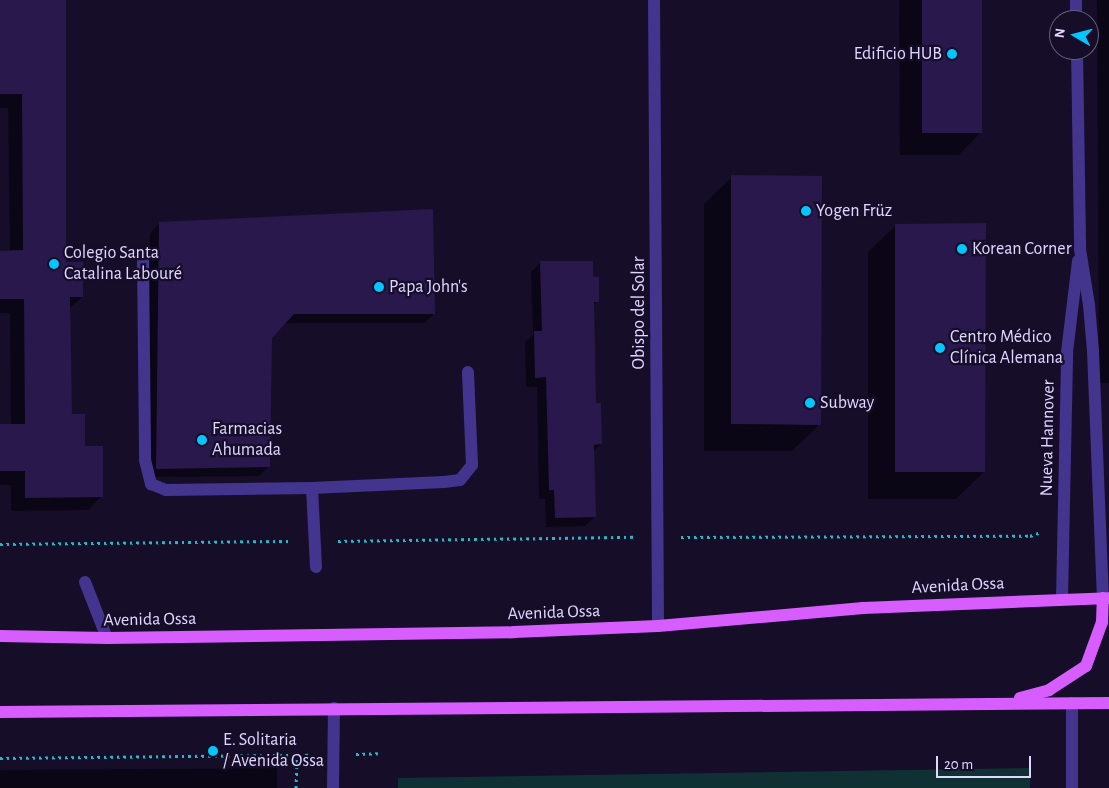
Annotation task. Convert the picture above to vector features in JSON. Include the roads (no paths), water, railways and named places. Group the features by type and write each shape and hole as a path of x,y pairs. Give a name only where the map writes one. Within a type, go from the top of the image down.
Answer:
{"main road":[{"name":"Avenida Ossa","path":"0,636 107,638 514,632 658,626 863,608 1106,598"},
{"path":"1000,702 1049,690 1086,666 1102,622 1106,598"},
{"path":"0,712 1000,702 1109,703"}],"street":[{"name":"Obispo del Solar","path":"654,0 658,626"},
{"name":"Nueva Hannover","path":"1062,599 1067,352 1080,249 1077,60"},
{"name":"Nueva Hannover","path":"1080,249 1089,305 1093,351 1106,598"},
{"path":"143,258 145,460 151,484 166,490 312,488 417,484 460,480 472,465 468,372"},
{"path":"312,488 313,541 316,567"},
{"path":"86,582 107,638"},
{"path":"1072,702 1072,788"},
{"path":"333,788 334,708"}],"place":[{"name":"Edificio HUB","path":"952,54"},
{"name":"Yogen Früz","path":"806,211"},
{"name":"Korean Corner","path":"962,249"},
{"name":"Colegio Santa Catalina Labouré","path":"54,264"},
{"name":"Papa John's","path":"379,287"},
{"name":"Centro Médico Clínica Alemana","path":"940,348"},
{"name":"Subway","path":"810,403"},
{"name":"Farmacias Ahumada","path":"202,440"},
{"name":"E. Solitaria / Avenida Ossa","path":"213,751"}]}
